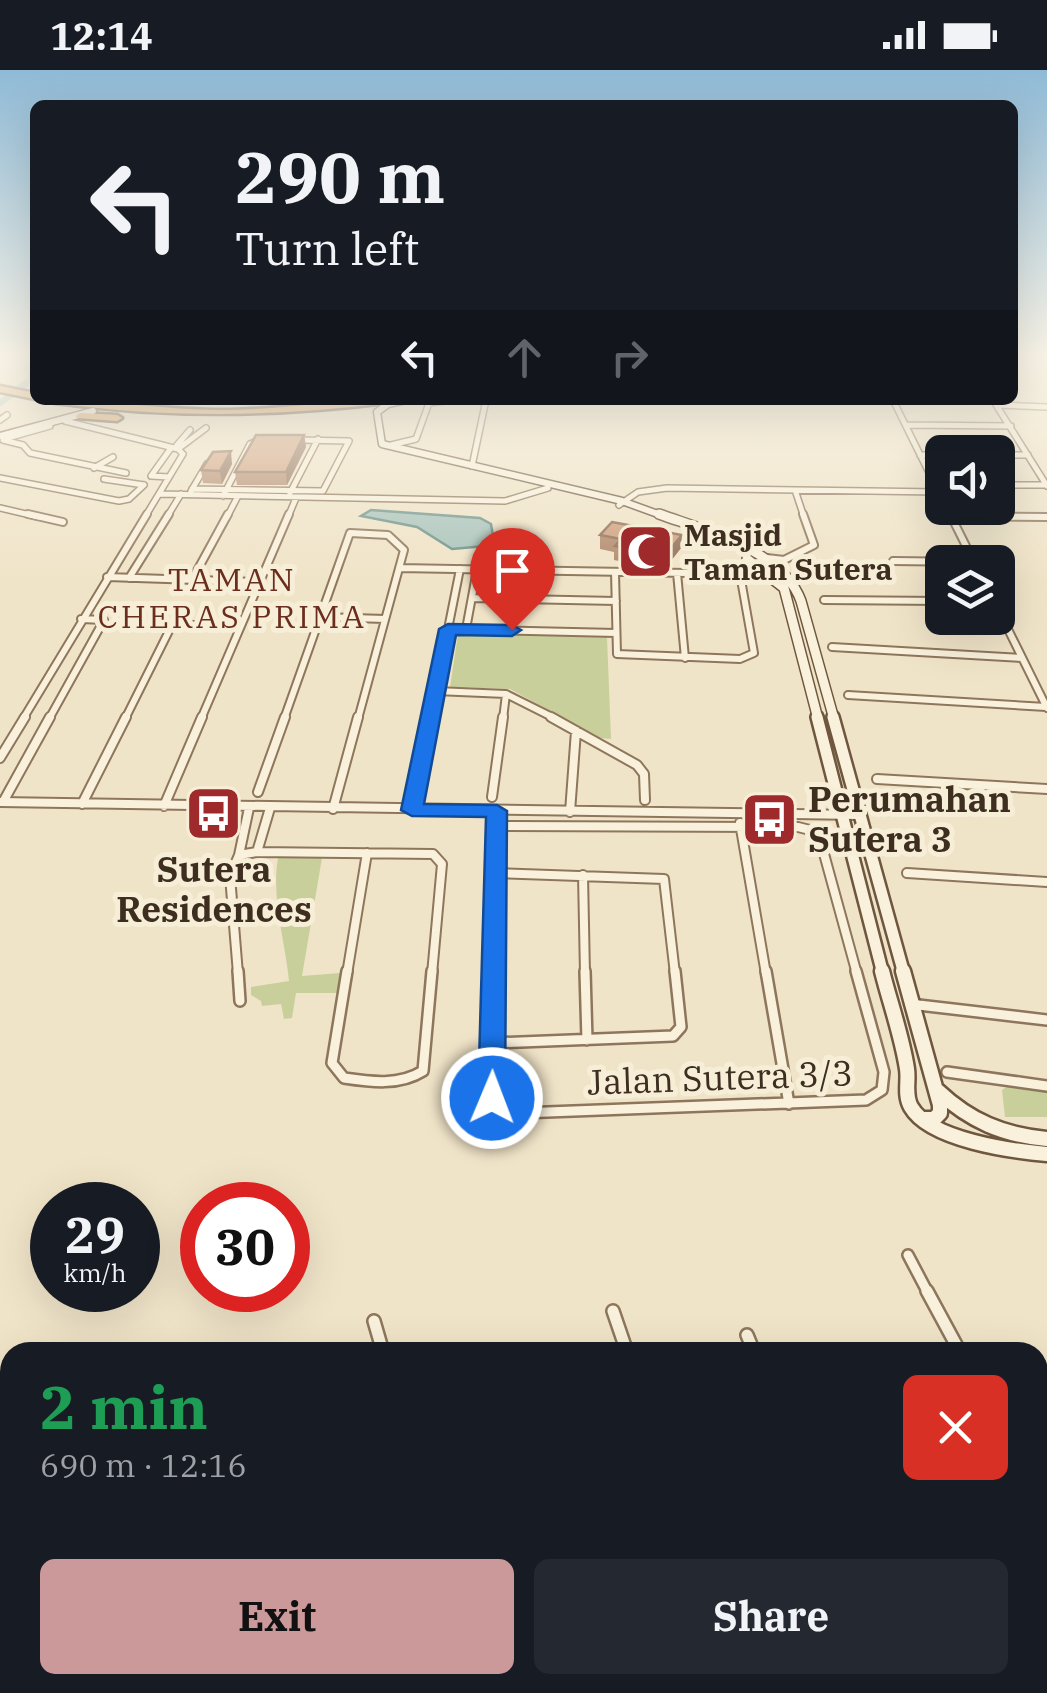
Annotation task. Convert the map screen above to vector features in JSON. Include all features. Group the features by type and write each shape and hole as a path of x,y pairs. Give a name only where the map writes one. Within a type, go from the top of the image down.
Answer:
{"street":[{"path":"1,439 34,430"},
{"path":"1,439 36,430"},
{"path":"0,758 158,492 162,477 183,454 105,430"},
{"path":"162,477 151,476 190,430"},
{"path":"172,448 203,430"},
{"path":"379,430 382,444 620,503 773,564 796,587 940,1113 922,1120"},
{"path":"403,448 420,430"},
{"path":"480,430 473,470 532,487 620,503 656,489 925,487"},
{"path":"908,430 925,463"},
{"path":"1013,430 1047,485"},
{"path":"1,439 23,445 30,454 126,473"},
{"path":"225,493 250,444 272,440"},
{"path":"225,493 292,496 323,490 349,440 284,440"},
{"path":"164,806 318,440"},
{"path":"920,454 925,454"},
{"path":"1015,455 1028,455"},
{"path":"94,468 113,457"},
{"path":"231,457 243,458"},
{"path":"191,492 214,458"},
{"path":"0,478 110,501 126,500 144,486 104,479"},
{"path":"1015,484 1047,485"},
{"path":"140,490 505,501 532,487"},
{"path":"399,568 740,574 814,545 795,490"},
{"path":"130,578 181,494"},
{"path":"192,580 238,496"},
{"path":"0,510 63,522"},
{"path":"0,510 54,524"},
{"path":"1015,517 1047,517"},
{"path":"258,792 350,533 395,538 404,550 333,809"},
{"path":"893,561 925,561"},
{"path":"773,564 784,588 908,1072 907,1100 922,1120 936,1128 1003,1148 1047,1152"},
{"path":"412,810 460,569"},
{"path":"466,629 477,570"},
{"path":"616,572 617,654 740,660 754,654 740,574"},
{"path":"678,573 686,658"},
{"path":"107,577 258,582"},
{"path":"472,598 616,600"},
{"path":"824,600 925,601"},
{"path":"320,617 385,619"},
{"path":"80,619 104,620 1,802 858,814"},
{"path":"82,804 139,686 175,623 238,624"},
{"path":"448,629 616,633"},
{"path":"848,695 1046,708 1010,635"},
{"path":"832,647 1022,658"},
{"path":"436,691 506,694 642,769 645,800"},
{"path":"492,797 506,694"},
{"path":"570,812 576,732"},
{"path":"878,779 1047,789"},
{"path":"240,1001 231,928 230,867 239,854 250,808"},
{"path":"257,852 270,808"},
{"path":"496,873 661,876 666,882 679,1033 492,1043 497,811"},
{"path":"738,814 789,1104"},
{"path":"496,826 740,827"},
{"name":"Jalan Sutera 3/3","path":"492,1043 492,1098 498,1107 521,1113 866,1100 882,1090 884,1072 818,832 740,827"},
{"path":"239,854 257,852 367,852 433,854 442,864 426,1061 416,1077 344,1078 332,1063 367,852"},
{"path":"908,873 1047,882"},
{"path":"583,874 587,1040"},
{"path":"910,1004 1047,1020"},
{"path":"948,1072 1047,1086"},
{"path":"934,1088 977,1123 1004,1134 1047,1139"},
{"path":"1028,1138 1047,1152"},
{"path":"908,1254 955,1342"},
{"path":"613,1310 624,1342"},
{"path":"374,1321 380,1342"},
{"path":"746,1335 749,1342"}],"green space":[{"path":"458,634 607,637 611,739 599,738 510,689 450,687"},
{"path":"278,858 322,858 302,976 340,973 337,993 296,993 292,1018 284,1019 281,1004 262,1006 251,995 251,987 289,981 277,904"},
{"path":"1008,1086 1047,1092 1047,1117 1005,1117 1002,1090"}],"water":[{"path":"371,510 480,518 491,524 493,536 485,546 452,549 417,527 361,516"}],"building":[{"path":"256,435 304,435 286,472 235,472"},
{"path":"231,451 220,471 201,470 213,452"},
{"path":"612,522 682,535 671,548 646,543 639,551 615,546 621,539 600,535"}],"place":[{"name":"Masjid Taman Sutera","path":"645,551"},
{"name":"Sutera Residences","path":"214,813"},
{"name":"Perumahan Sutera 3","path":"769,819"}],"district":[{"name":"TAMAN CHERAS PRIMA","path":"232,598"}],"route":[{"path":"492,1098 497,811 412,810 448,629 512,630"}]}
